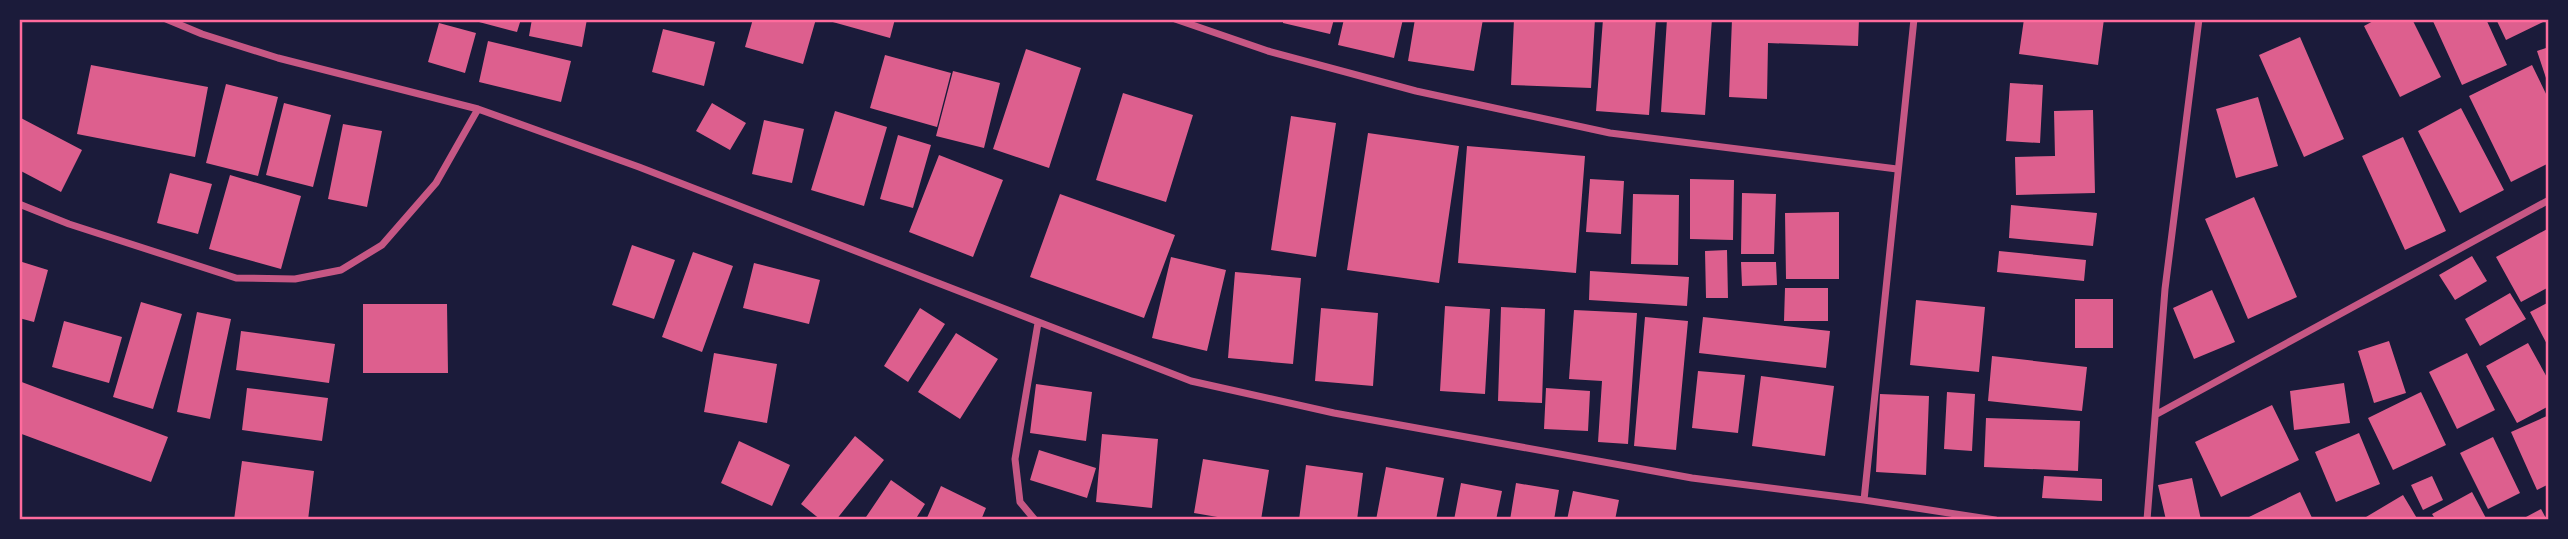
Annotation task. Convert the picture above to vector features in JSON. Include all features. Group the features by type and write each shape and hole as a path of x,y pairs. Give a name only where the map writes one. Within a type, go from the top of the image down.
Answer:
{"street":[{"path":"166,19 202,34 278,58 478,109 664,177 1191,381 1334,413 1692,478 1995,520"},
{"path":"1175,19 1268,51 1416,91 1597,130 1897,169"},
{"path":"1864,500 1914,19"},
{"path":"2147,520 2165,289 2201,21"},
{"path":"19,204 69,225 236,278 295,279 318,275 341,270 382,246 436,183 478,109"},
{"path":"2157,414 2549,200"},
{"path":"1035,520 1020,502 1015,459 1038,323"}],"building":[{"path":"480,19 521,19 517,32 479,22"},
{"path":"532,19 587,19 582,47 529,36"},
{"path":"753,19 816,19 803,64 745,47"},
{"path":"822,19 895,19 890,38"},
{"path":"1283,19 1334,19 1330,34 1283,23"},
{"path":"1344,19 1403,19 1394,58 1338,45"},
{"path":"1415,19 1483,19 1474,71 1408,61"},
{"path":"1514,19 1595,19 1591,88 1511,85"},
{"path":"1603,19 1656,19 1649,115 1596,111"},
{"path":"1667,19 1712,19 1705,115 1661,112"},
{"path":"1732,19 1859,19 1858,46 1768,43 1767,99 1729,97"},
{"path":"2024,19 2104,19 2098,65 2019,54"},
{"path":"2377,19 2412,19 2441,77 2400,97 2364,26"},
{"path":"2432,19 2486,19 2507,65 2462,85"},
{"path":"2496,19 2549,19 2506,40"},
{"path":"439,23 476,33 465,73 428,62"},
{"path":"663,29 715,42 704,86 652,72"},
{"path":"2300,37 2344,139 2304,157 2259,55"},
{"path":"488,41 571,61 561,102 479,82"},
{"path":"2549,47 2549,77 2546,78 2537,51"},
{"path":"1026,49 1081,68 1049,168 993,149"},
{"path":"885,55 951,73 937,127 870,108"},
{"path":"91,65 208,87 195,157 77,134"},
{"path":"2532,65 2549,100 2549,163 2511,182 2469,96"},
{"path":"953,71 1000,83 984,148 936,136"},
{"path":"2010,83 2043,85 2040,143 2006,141"},
{"path":"226,84 278,97 258,176 206,163"},
{"path":"1123,93 1193,115 1166,202 1096,180"},
{"path":"2258,97 2278,166 2236,178 2216,109"},
{"path":"284,103 331,115 313,187 266,175"},
{"path":"712,103 746,123 730,150 696,131"},
{"path":"2461,108 2504,190 2460,213 2418,131"},
{"path":"2093,110 2095,193 2016,195 2015,157 2055,156 2054,111"},
{"path":"835,111 887,127 864,206 811,190"},
{"path":"1291,116 1336,123 1316,257 1271,250"},
{"path":"19,117 82,150 61,192 19,170"},
{"path":"764,120 804,129 792,183 752,174"},
{"path":"343,124 382,131 367,207 328,199"},
{"path":"1368,133 1459,146 1439,283 1347,270"},
{"path":"898,135 931,145 913,208 880,199"},
{"path":"2403,137 2446,231 2405,250 2362,156"},
{"path":"1467,146 1585,156 1576,273 1458,263"},
{"path":"939,155 1003,180 973,257 909,232"},
{"path":"170,173 212,184 198,234 157,223"},
{"path":"230,175 301,196 281,269 209,249"},
{"path":"1590,179 1624,181 1621,234 1586,232"},
{"path":"1690,179 1734,180 1733,240 1690,239"},
{"path":"1742,193 1776,194 1774,254 1741,254"},
{"path":"1060,194 1175,235 1144,318 1030,277"},
{"path":"1633,194 1679,195 1678,265 1631,264"},
{"path":"2254,197 2297,297 2248,319 2205,219"},
{"path":"2011,205 2097,213 2093,246 2009,238"},
{"path":"1839,212 1839,279 1786,279 1785,213"},
{"path":"2549,228 2549,287 2521,302 2496,257"},
{"path":"632,245 675,260 654,319 612,305"},
{"path":"1727,250 1728,298 1706,298 1705,251"},
{"path":"1999,251 2086,260 2084,281 1997,272"},
{"path":"693,252 733,266 702,352 662,337"},
{"path":"2472,256 2487,281 2455,300 2439,275"},
{"path":"1171,257 1226,270 1207,351 1152,338"},
{"path":"19,261 48,270 34,322 19,318"},
{"path":"1741,262 1776,262 1777,285 1742,286"},
{"path":"754,263 820,280 809,324 743,308"},
{"path":"1590,271 1689,277 1687,306 1589,300"},
{"path":"1235,272 1301,278 1293,364 1228,358"},
{"path":"1785,288 1828,288 1828,321 1784,321"},
{"path":"2212,290 2235,342 2194,359 2173,308"},
{"path":"2510,293 2526,319 2480,346 2465,319"},
{"path":"2075,299 2113,299 2113,348 2075,348"},
{"path":"1916,300 1985,307 1979,372 1910,365"},
{"path":"141,302 182,314 153,409 113,397"},
{"path":"2549,302 2549,348 2530,312"},
{"path":"363,304 447,304 448,373 363,373"},
{"path":"1445,306 1490,309 1485,394 1440,391"},
{"path":"1501,307 1545,309 1542,403 1498,401"},
{"path":"920,308 945,324 908,382 884,366"},
{"path":"1321,308 1378,313 1373,386 1315,381"},
{"path":"1574,310 1637,313 1628,444 1598,442 1602,381 1569,379"},
{"path":"197,312 231,319 210,419 177,412"},
{"path":"1645,317 1688,321 1676,450 1634,446"},
{"path":"1703,317 1830,331 1826,368 1699,353"},
{"path":"64,321 122,337 109,383 52,367"},
{"path":"241,331 335,344 329,383 236,370"},
{"path":"956,333 998,359 960,419 918,392"},
{"path":"2389,341 2406,393 2374,403 2358,351"},
{"path":"2528,343 2549,381 2549,406 2517,423 2486,366"},
{"path":"714,353 777,364 767,423 704,412"},
{"path":"2467,353 2495,410 2457,429 2429,372"},
{"path":"1992,356 2087,367 2082,411 1988,401"},
{"path":"1698,371 1745,375 1738,433 1692,428"},
{"path":"1761,376 1834,386 1825,456 1752,446"},
{"path":"19,381 168,437 151,482 19,433"},
{"path":"2344,383 2350,423 2294,430 2290,391"},
{"path":"1036,384 1092,392 1086,441 1030,433"},
{"path":"247,388 328,398 322,441 242,430"},
{"path":"1546,388 1590,391 1588,431 1544,429"},
{"path":"1947,392 1975,394 1972,451 1944,449"},
{"path":"2421,392 2446,445 2393,470 2368,418"},
{"path":"1880,394 1929,396 1926,475 1876,472"},
{"path":"2272,405 2299,460 2221,497 2195,442"},
{"path":"2549,415 2549,484 2537,490 2511,432"},
{"path":"1986,418 2080,421 2078,471 1984,467"},
{"path":"2359,433 2380,484 2336,502 2315,452"},
{"path":"1102,434 1158,439 1152,508 1096,502"},
{"path":"855,436 884,460 836,520 821,520 801,504"},
{"path":"2493,437 2520,493 2488,509 2460,453"},
{"path":"739,441 790,465 772,506 721,483"},
{"path":"1039,450 1096,468 1087,498 1030,480"},
{"path":"1203,459 1269,470 1261,520 1235,520 1194,513"},
{"path":"242,461 314,471 308,520 234,520"},
{"path":"1306,465 1363,473 1357,520 1299,520"},
{"path":"1386,467 1444,478 1436,520 1376,520"},
{"path":"2044,476 2102,479 2102,501 2042,498"},
{"path":"2432,476 2443,500 2423,510 2411,485"},
{"path":"2192,478 2201,520 2166,520 2158,485"},
{"path":"891,480 925,504 915,520 864,520"},
{"path":"1461,483 1502,491 1496,520 1454,520"},
{"path":"1516,483 1559,490 1554,520 1510,520"},
{"path":"941,486 986,508 981,520 926,520"},
{"path":"1573,491 1619,500 1615,520 1567,520"},
{"path":"2300,492 2313,520 2251,520 2249,517"},
{"path":"2472,492 2487,520 2436,520 2432,514"},
{"path":"2403,495 2418,520 2361,520"},
{"path":"2541,509 2547,520 2527,520 2526,517"}]}
